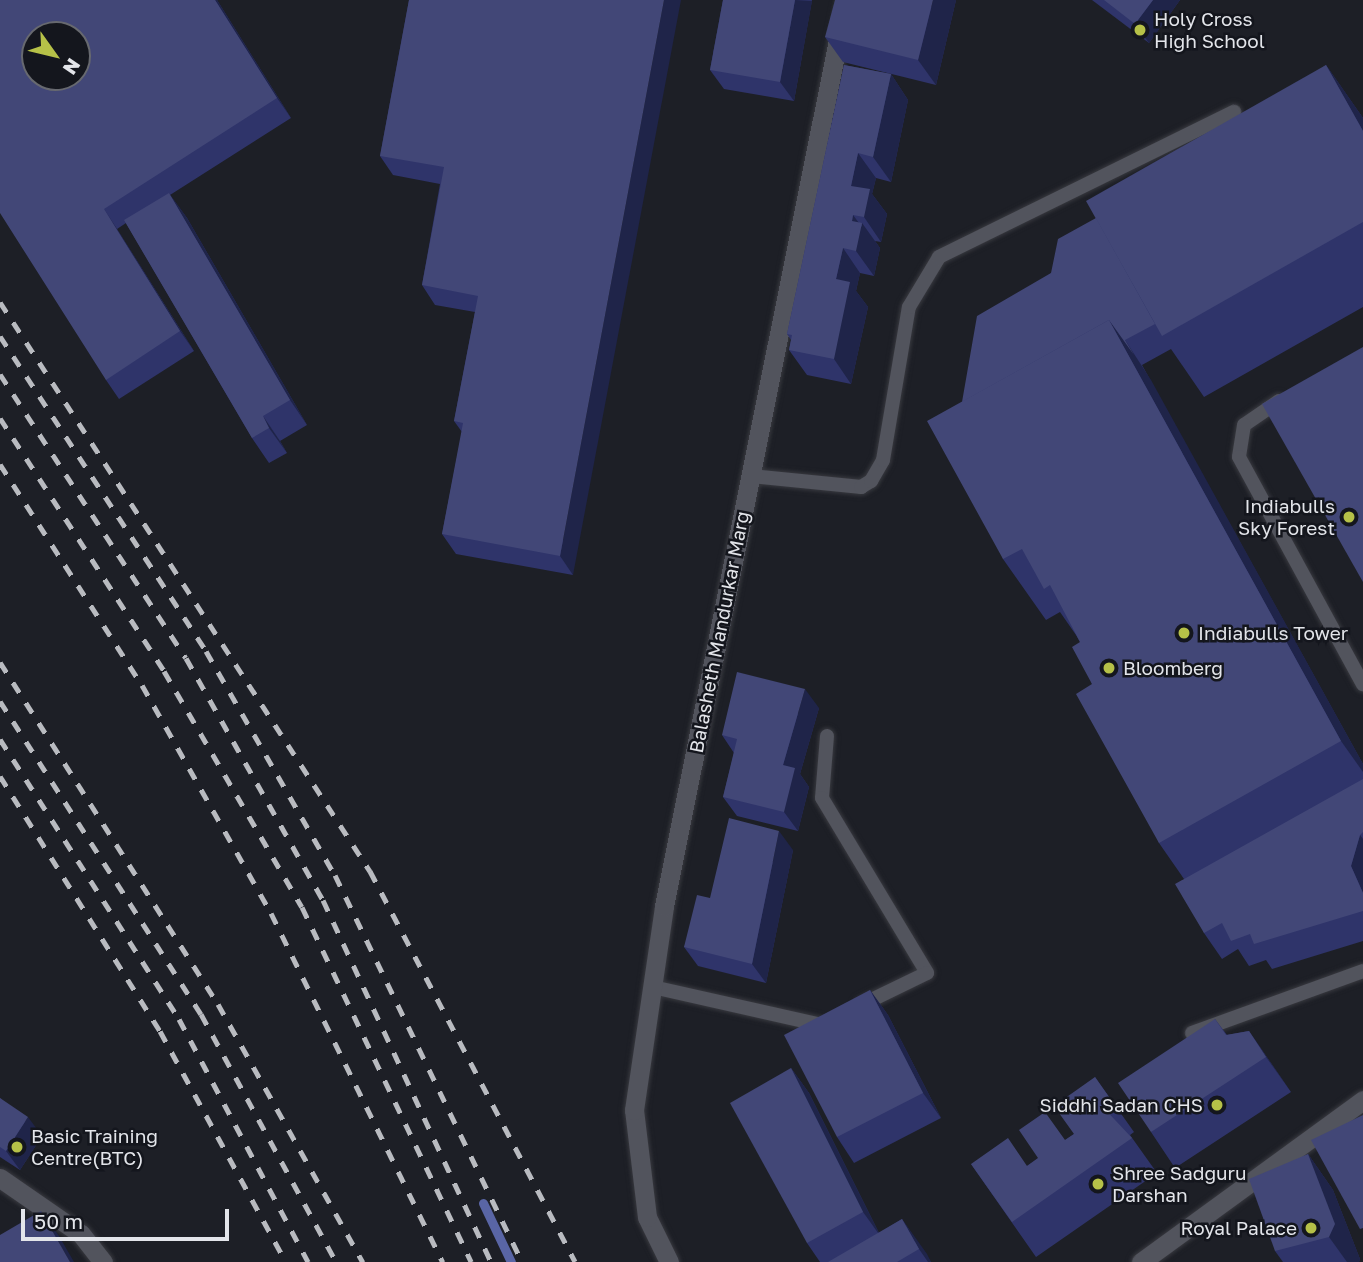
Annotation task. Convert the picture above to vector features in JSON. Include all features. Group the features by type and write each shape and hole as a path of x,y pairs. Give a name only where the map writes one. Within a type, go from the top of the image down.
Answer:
{"street":[{"name":"Balasheth Mandurkar Marg","path":"669,1262 647,1217 636,1169 634,1110 653,987 846,0"},
{"path":"1141,1262 1363,1100"},
{"path":"0,1178 40,1213 81,1234 103,1262"}],"lane":[{"path":"751,477 861,487 871,481 883,460 909,307 939,257 1234,112"},
{"path":"1295,392 1244,425 1239,457 1363,684"},
{"path":"653,987 816,1027 927,973 822,798 827,736"},
{"path":"1192,1032 1363,971"}],"building":[{"path":"0,0 215,0 277,98 104,209 180,331 106,380 0,213"},
{"path":"409,0 664,0 560,556 442,534 463,423 454,421 478,296 422,285 444,167 380,156"},
{"path":"723,0 795,0 780,82 710,70"},
{"path":"835,0 933,0 918,60 825,37"},
{"path":"1104,0 1153,0 1135,24"},
{"path":"844,65 891,74 873,157 858,153 851,186 870,189 864,217 853,215 852,221 862,223 856,251 843,248 836,279 850,282 834,359 789,350 792,335 787,334"},
{"path":"1326,65 1363,131 1363,222 1162,336 1086,201"},
{"path":"169,193 290,400 263,416 269,428 252,438 124,220"},
{"path":"1096,218 1155,324 1125,340 1134,355 1109,320 962,402 977,316 1051,273 1058,239"},
{"name":"Indiabulls Tower","path":"1109,320 1341,741 1159,843 1076,694 1092,684 1072,647 1080,642 1050,585 1044,589 1022,549 1003,559 927,421"},
{"path":"1363,347 1363,582 1262,404"},
{"path":"737,672 805,689 783,765 795,768 784,812 723,797 737,739 722,735"},
{"path":"1363,779 1363,832 1351,866 1363,893 1363,911 1254,944 1250,934 1231,941 1222,923 1204,933 1175,884"},
{"path":"729,818 779,831 752,964 684,947 697,895 710,898"},
{"path":"870,990 923,1093 837,1137 784,1035"},
{"path":"1215,1019 1226,1035 1249,1031 1266,1057 1151,1132 1118,1083"},
{"path":"791,1068 863,1212 807,1243 730,1103"},
{"path":"1095,1077 1109,1097 1100,1104 1132,1138 1012,1222 971,1164 1008,1138 1027,1166 1038,1158 1019,1130 1045,1112 1065,1140 1074,1134 1054,1106"},
{"path":"0,1098 28,1117 6,1151 0,1147"},
{"path":"1363,1115 1363,1228 1360,1229 1311,1140"},
{"path":"1308,1154 1335,1224 1329,1237 1275,1251 1249,1179"},
{"path":"41,1211 70,1262 0,1262 0,1235"},
{"path":"902,1219 919,1249 897,1262 828,1262"}],"waterway":[{"path":"483,1203 511,1262"}],"railway":[{"path":"0,302 370,871 575,1262"},
{"path":"0,336 206,651 335,875 522,1262"},
{"path":"0,374 186,658 323,900 491,1262"},
{"path":"0,418 164,671 302,907 471,1262"},
{"path":"0,464 142,685 271,913 443,1262"},
{"path":"0,662 218,1004 363,1262"},
{"path":"0,701 201,1014 336,1262"},
{"path":"0,739 179,1019 308,1262"},
{"path":"0,776 160,1031 286,1262"}],"place":[{"name":"Holy Cross High School","path":"1140,30"},
{"name":"Indiabulls Sky Forest","path":"1349,517"},
{"name":"Indiabulls Tower","path":"1184,633"},
{"name":"Bloomberg","path":"1109,668"},
{"name":"Siddhi Sadan CHS","path":"1217,1105"},
{"name":"Basic Training Centre(BTC)","path":"17,1147"},
{"name":"Shree Sadguru Darshan","path":"1098,1184"},
{"name":"Royal Palace","path":"1311,1228"}]}
